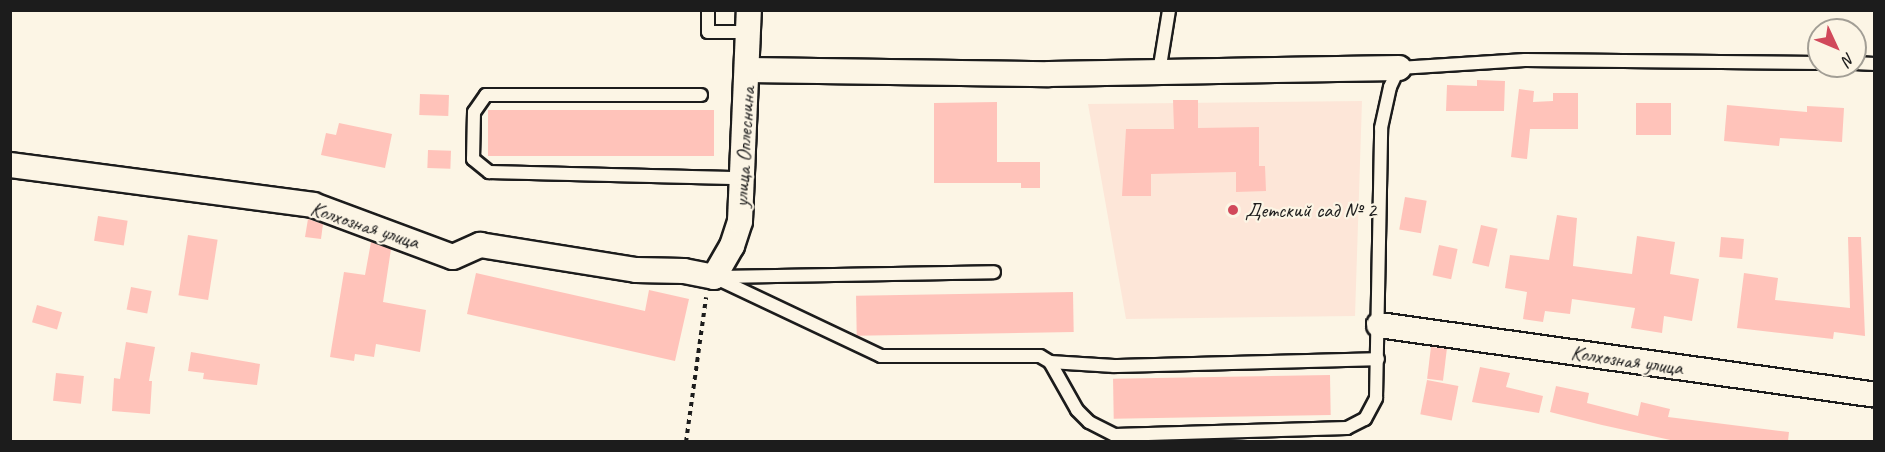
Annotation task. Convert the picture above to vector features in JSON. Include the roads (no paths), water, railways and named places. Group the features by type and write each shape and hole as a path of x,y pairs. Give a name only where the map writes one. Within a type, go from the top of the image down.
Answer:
{"street":[{"name":"улица Оплеснина","path":"714,277 732,246 740,221 749,21"},
{"path":"748,70 1159,72 1399,68"},
{"name":"Колхозная улица","path":"10,165 313,205 453,257 480,245 636,270 684,271 714,277"},
{"name":"Колхозная улица","path":"1379,325 1875,395"}],"lane":[{"path":"708,10 708,32 749,21"},
{"path":"1159,72 1169,10"},
{"path":"1050,362 1068,398 1089,422 1115,435 1347,428 1357,425 1372,410 1378,389 1382,128 1390,87 1399,68 1525,60 1807,63"},
{"path":"701,95 486,95 474,112 473,159 489,172 742,178"},
{"path":"714,277 994,272"},
{"path":"714,277 881,356 1026,354 1050,362 1114,366 1378,359"}],"place":[{"name":"Детский сад № 2","path":"1233,210"}]}
